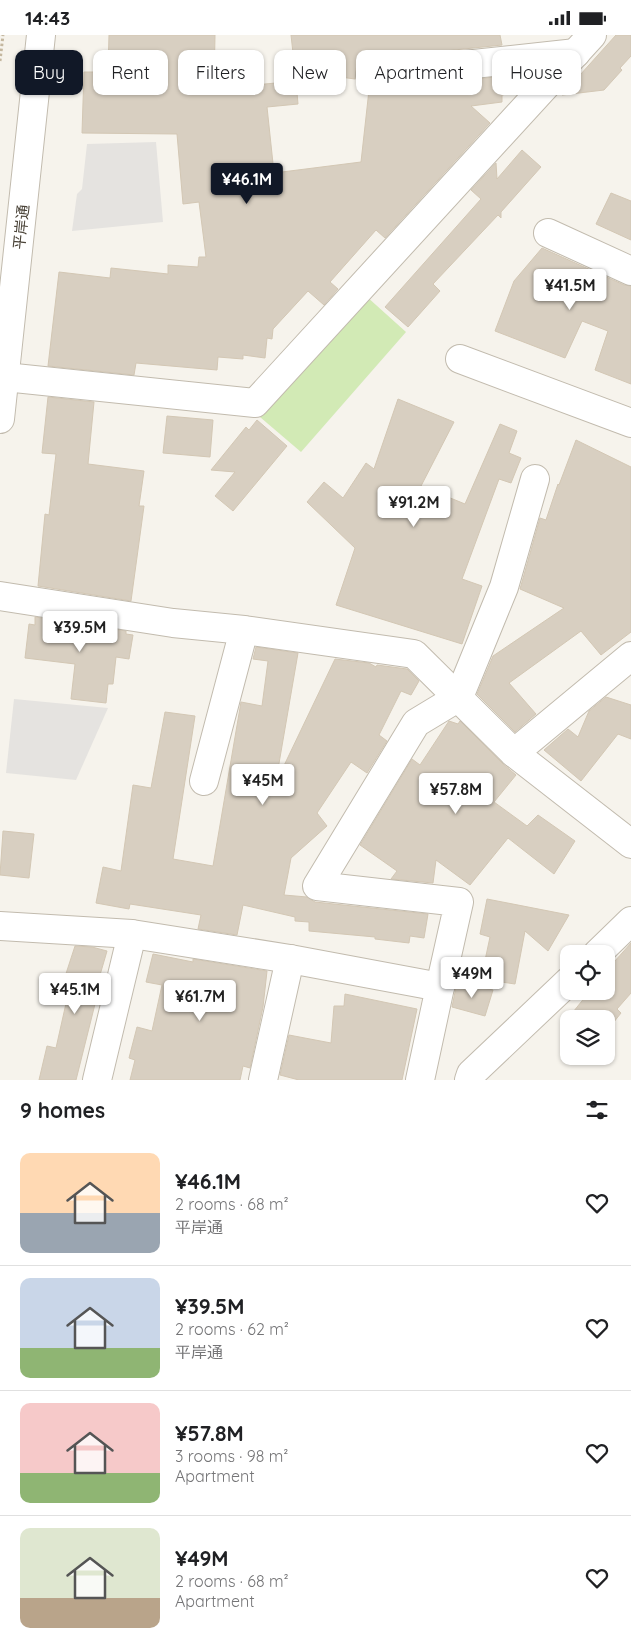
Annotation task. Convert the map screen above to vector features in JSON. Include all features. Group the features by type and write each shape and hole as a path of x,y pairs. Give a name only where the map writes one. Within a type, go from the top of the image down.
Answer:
{"street":[{"name":"平岸通","path":"0,419 41,35"},
{"path":"5,377 255,403 584,44"},
{"path":"482,59 584,44"},
{"path":"548,233 631,271"},
{"path":"460,359 631,423"},
{"path":"420,1080 459,902 317,886 416,723 459,697 504,587 535,479"},
{"path":"0,596 173,623 244,630 414,654 514,753 631,844"},
{"path":"204,781 244,630"},
{"path":"514,753 631,656"},
{"path":"606,945 631,921"},
{"path":"0,926 132,934 290,959 440,987"},
{"path":"97,1080 132,934"},
{"path":"262,1080 290,959"},
{"path":"469,1080 471,1074 560,990"}],"path":[{"path":"0,61 3,35"}],"green space":[{"path":"366,296 406,332 301,452 260,417"}],"shaded area":[{"path":"156,142 163,222 72,231 77,194 82,189 87,144"},
{"path":"14,699 108,708 76,780 6,773"}],"building":[{"path":"109,35 215,35 215,50 178,50 178,95 264,95 264,84 274,83 274,95 297,95 298,104 267,107 274,173 361,162 368,95 482,95 482,78 492,77 492,95 502,95 502,102 471,106 490,123 385,238 376,230 330,282 338,289 324,305 308,291 273,329 272,339 267,338 265,358 243,355 243,359 218,357 217,370 136,363 134,375 48,366 59,272 110,278 111,268 168,274 168,265 198,267 199,257 206,257 199,202 183,204 177,134 82,133 84,72 93,72 93,95 168,95 168,50 109,50"},
{"path":"291,35 500,35 502,45 454,50 356,50 355,79 346,78 346,50 293,50"},
{"path":"616,35 631,35 631,56 620,68 622,70 604,90 581,93 581,74"},
{"path":"522,150 541,167 501,212 501,218 498,215 433,284 440,291 408,327 385,307 481,199 471,190 496,163 497,179"},
{"path":"611,193 631,201 631,240 596,224"},
{"path":"542,248 624,285 631,286 631,384 595,370 608,331 582,321 565,358 495,331 514,281"},
{"path":"48,397 94,402 88,464 144,471 139,506 144,506 131,601 38,586 45,514 49,515 56,454 42,453"},
{"path":"398,399 454,422 421,486 465,504 500,424 517,431 509,453 521,458 511,483 499,479 462,579 482,586 462,644 336,605 355,548 307,502 324,482 343,498 366,463 374,469"},
{"path":"167,416 213,420 210,457 163,453"},
{"path":"257,420 287,446 233,511 215,496 235,472 211,470 246,427 249,430"},
{"path":"576,440 631,467 631,632 601,655 581,631 509,683 536,714 515,732 477,694 493,656 564,608 520,589 540,518 546,520"},
{"path":"35,617 126,631 126,634 133,635 129,659 116,657 113,684 108,684 106,703 71,699 75,664 25,658 29,624 35,625"},
{"path":"256,647 298,653 277,775 279,776 335,659 369,663 376,667 377,665 407,669 419,681 411,695 401,691 379,735 387,741 367,773 351,762 317,813 327,826 291,858 284,895 307,897 315,902 428,914 424,938 410,936 409,943 375,939 375,937 309,931 309,922 295,921 295,917 243,905 237,935 198,929 201,915 130,904 129,909 96,903 103,867 121,871 133,785 151,788 165,712 195,716 173,859 213,866 241,702 262,706 268,661 253,659"},
{"path":"606,697 631,705 631,739 618,734 581,781 544,750 568,729 578,737 589,711"},
{"path":"449,721 458,724 460,721 516,775 494,802 527,826 538,815 575,841 554,874 508,838 470,885 436,860 433,883 391,879 397,871 360,845 412,759 420,765"},
{"path":"3,831 34,834 29,878 0,875"},
{"path":"487,899 569,915 548,951 525,931 515,984 481,979 490,937 480,934"},
{"path":"631,943 631,993 617,1009 621,1013 615,1021 615,1010 575,1010 583,1000 615,1000 615,961"},
{"path":"75,946 92,947 107,951 93,999 96,1000 76,1080 39,1080 47,1046 56,1048 69,990 61,989"},
{"path":"153,954 193,962 193,959 267,971 263,1007 250,1068 243,1066 240,1080 130,1080 135,1060 129,1058 137,1027 152,1031 162,985 146,982"},
{"path":"457,982 493,990 485,1016 452,1007"},
{"path":"345,994 417,1009 402,1080 299,1080 280,1075 289,1035 331,1043 334,1006 344,1006"}]}
